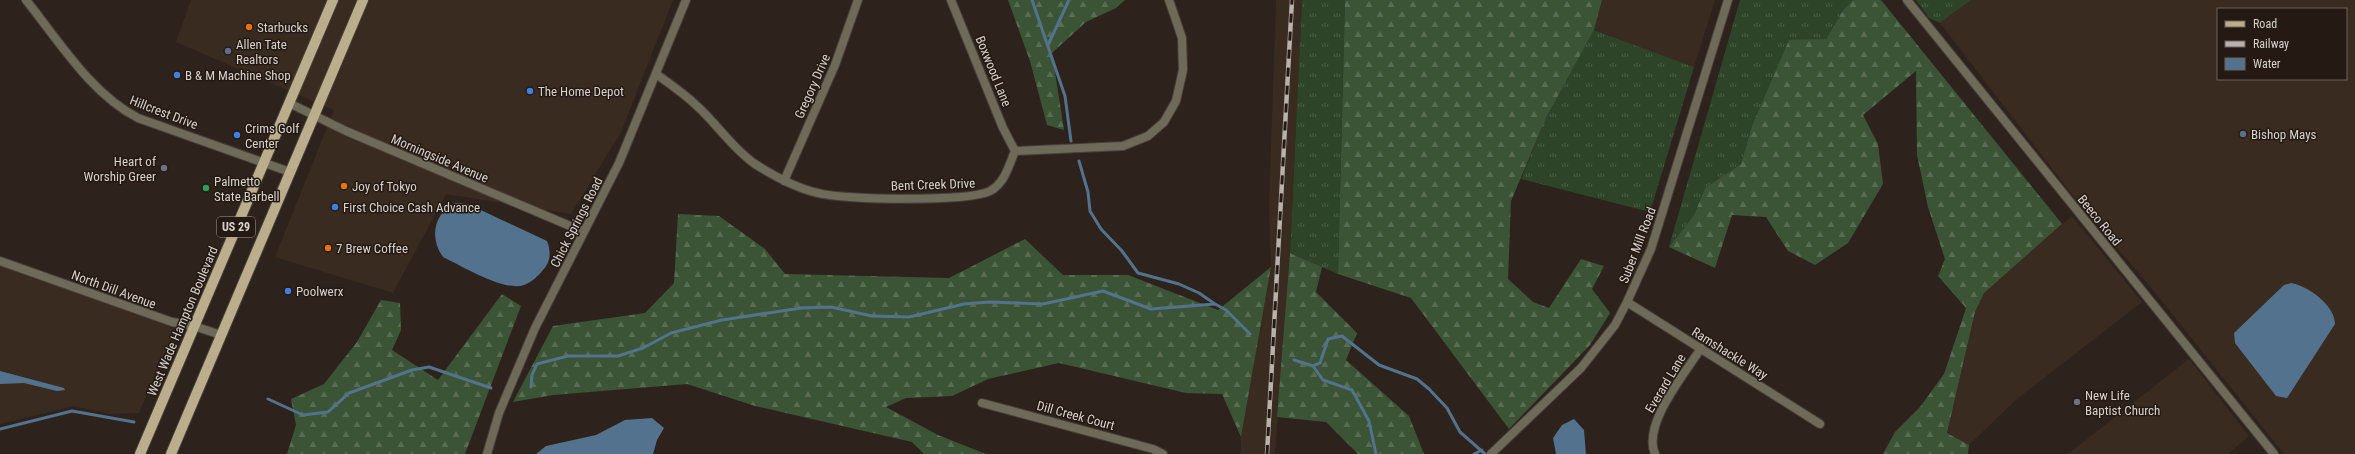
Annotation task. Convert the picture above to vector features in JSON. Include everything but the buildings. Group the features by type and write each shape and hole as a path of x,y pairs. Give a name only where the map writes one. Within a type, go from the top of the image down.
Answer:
{"main road":[{"name":"West Wade Hampton Boulevard","path":"140,454 333,0"},
{"name":"US 29","path":"171,454 220,335 363,0"}],"street":[{"name":"Hillcrest Drive","path":"26,0 95,87 119,108 138,118 290,172"},
{"name":"Chick Springs Road","path":"487,454 506,394 535,328 582,231 619,163 686,0"},
{"name":"Gregory Drive","path":"784,180 835,66 858,0"},
{"name":"Boxwood Lane","path":"951,0 1003,128 1015,151"},
{"path":"1015,151 1123,146 1148,136 1164,122 1176,101 1183,70 1182,38 1169,0"},
{"name":"Suber Mill Road","path":"1493,452 1581,368 1610,331 1627,302 1651,249 1728,0"},
{"name":"Beeco Road","path":"1907,0 2274,454"},
{"name":"Bent Creek Drive","path":"656,74 697,106 750,160 784,180 811,192 827,195 885,198 973,197 995,188 1006,175 1015,151"},
{"name":"Morningside Avenue","path":"289,103 346,131 582,231"},
{"name":"North Dill Avenue","path":"0,261 172,322 194,326 220,335"},
{"name":"Ramshackle Way","path":"1627,302 1820,424"},
{"name":"Everard Lane","path":"1655,454 1652,444 1655,424 1701,348"},
{"name":"Dill Creek Court","path":"982,403 1154,449 1163,454"}],"shaded area":[{"path":"191,0 673,0 621,132 571,214 446,194 393,293 275,257 334,110 176,42"},
{"path":"1276,0 1302,0 1290,253 1275,454 1241,454 1241,437 1271,267 1269,206"},
{"path":"1602,0 1715,0 1694,67 1594,30"},
{"path":"1971,0 2355,0 2355,454 2284,454 2153,290 2081,206 1940,23"},
{"path":"2072,216 2142,302 2017,399 1969,445 1947,433 1975,312 1984,292"},
{"path":"0,265 175,329 139,413 110,414 73,406 0,424"},
{"path":"2189,359 2249,436 2228,454 2068,454"}],"green space":[{"path":"1008,0 1125,0 1116,8 1086,22 1052,53 1064,130 1047,125 1030,61"},
{"path":"1302,0 1345,0 1338,274 1290,253"},
{"path":"1345,0 1602,0 1594,30 1546,118 1511,201 1508,279 1533,302 1549,308 1581,259 1604,266 1592,289 1610,313 1590,345 1509,429 1411,298 1338,274"},
{"path":"1740,0 1853,0 1844,9 1826,39 1752,126 1741,164 1705,188 1694,215 1669,247"},
{"path":"1853,0 1881,0 2062,224 1984,293 1975,312 1947,433 1969,445 1968,454 1883,454 1895,432 1920,407 1944,374 1966,308 1938,276 1945,259 1928,207 1917,155 1916,71 1863,115 1878,144 1883,184 1848,243 1815,265 1788,251 1766,217 1732,215 1715,268 1669,247 1694,215 1705,188 1741,164 1752,126 1789,40 1826,39 1844,9"},
{"path":"1916,0 1971,0 1940,23 1929,18"},
{"path":"1594,30 1694,67 1650,212 1521,179 1546,118"},
{"path":"678,214 719,216 765,249 785,274 949,278 1025,239 1063,275 1128,275 1218,310 1271,267 1241,437 1222,394 1186,393 1059,363 988,379 952,396 906,398 886,407 938,435 986,454 924,454 912,442 755,406 687,384 553,395 513,402 553,326 645,313 674,283"},
{"path":"1290,253 1322,267 1316,292 1357,333 1346,360 1409,416 1424,454 1358,454 1326,422 1277,417"},
{"path":"502,294 521,306 465,454 287,454 296,425 291,399 324,384 357,342 381,300 400,303 401,330 392,350 438,380"}],"water":[{"path":"455,203 468,204 547,241 550,256 546,267 530,282 524,285 516,286 495,282 443,257 436,242 436,227 438,219 442,213"},
{"path":"2291,283 2312,292 2326,303 2334,317 2335,324 2287,398 2276,396 2235,343 2234,333 2284,285"},
{"path":"0,371 64,388 65,390 57,391 24,383 0,384"},
{"path":"652,418 664,428 657,440 653,454 536,454 546,446 596,435 625,420"},
{"path":"1574,419 1584,430 1586,454 1556,454 1553,438 1562,425"}],"waterway":[{"path":"1032,0 1065,96 1071,141"},
{"path":"1048,45 1069,0"},
{"path":"1079,161 1088,192 1090,211 1101,229 1122,251 1138,273 1179,284 1199,293 1215,304"},
{"path":"531,387 532,375 537,364 568,356 618,356 643,348 671,333 722,320 801,308 831,307 872,316 909,317 964,304 990,302 1043,304 1103,291 1151,309 1215,304 1226,310 1250,334"},
{"path":"1294,360 1313,366 1320,363 1328,339 1342,336 1379,365 1417,379 1447,408 1460,432 1485,454"},
{"path":"1313,366 1323,380 1352,390 1369,421 1376,454"},
{"path":"268,399 303,415 328,412 349,393 412,370 429,367 491,388"},
{"path":"0,429 72,411 134,422"},
{"path":"1474,454 1482,450"}],"railway":[{"path":"1267,454 1292,0"}],"place":[{"name":"Starbucks","path":"249,27"},
{"name":"Allen Tate Realtors","path":"228,51"},
{"name":"B & M Machine Shop","path":"177,75"},
{"name":"The Home Depot","path":"530,91"},
{"name":"Bishop Mays","path":"2243,134"},
{"name":"Crims Golf Center","path":"237,135"},
{"name":"Heart of Worship Greer","path":"164,168"},
{"name":"Joy of Tokyo","path":"344,186"},
{"name":"Palmetto State Barbell","path":"206,188"},
{"name":"First Choice Cash Advance","path":"335,207"},
{"name":"7 Brew Coffee","path":"328,248"},
{"name":"Poolwerx","path":"288,291"},
{"name":"New Life Baptist Church","path":"2077,402"}]}
